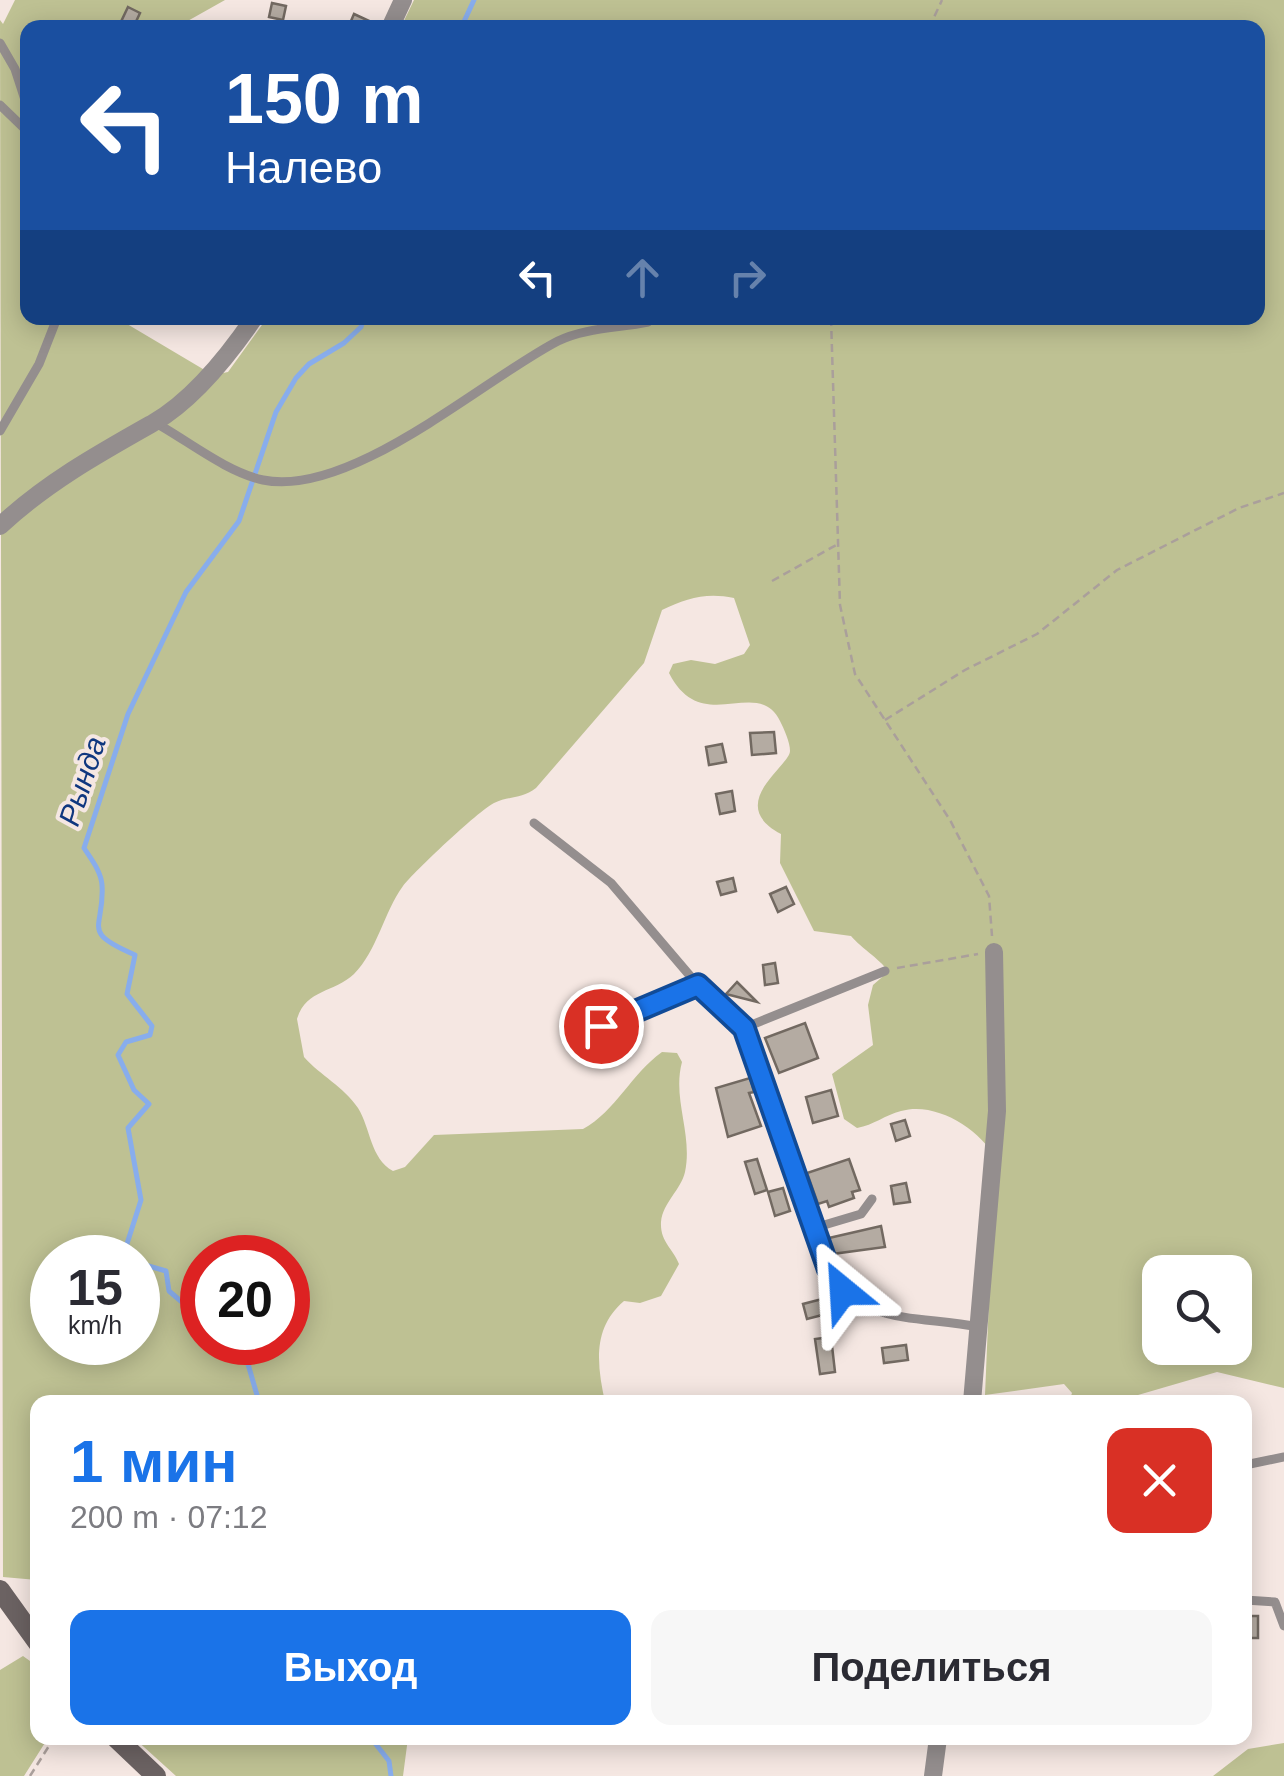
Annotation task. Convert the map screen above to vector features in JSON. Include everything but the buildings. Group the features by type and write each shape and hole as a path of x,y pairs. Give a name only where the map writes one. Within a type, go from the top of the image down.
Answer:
{"main road":[{"path":"0,1590 30,1632"},
{"path":"123,1745 156,1776"}],"street":[{"path":"0,526 36,492 154,422 233,348 249,325"},
{"path":"973,1395 996,1111 994,952"},
{"path":"934,1776 937,1745"}],"lane":[{"path":"0,43 20,82"},
{"path":"0,105 20,124"},
{"path":"0,431 39,364 54,325"},
{"path":"154,422 264,480 320,475 398,442 450,414 558,341 634,325"},
{"path":"534,823 612,883 698,985 744,1028 835,1281 868,1311 978,1327"},
{"path":"744,1028 885,971"},
{"path":"585,1040 601,1026 698,985"},
{"path":"814,1228 861,1214 872,1200"},
{"path":"1252,1464 1284,1457"},
{"path":"1252,1600 1274,1602 1284,1626"}],"path":[{"path":"831,325 846,640 855,674 950,820 989,896 994,952 885,971"},
{"path":"885,720 965,670 1037,634 1117,570 1239,508 1284,492"},
{"path":"772,581 840,544"},
{"path":"30,1776 50,1745"}],"green space":[{"path":"15,0 225,0 189,20 20,20 20,325 129,325 213,375 228,372 262,325 1265,325 1265,20 404,20 414,0 1284,0 1284,1388 1217,1372 1138,1395 1071,1395 1064,1384 985,1395 995,1157 967,1128 928,1110 901,1111 857,1128 844,1119 832,1074 873,1045 868,1005 873,985 888,972 851,936 814,931 780,863 781,834 765,822 758,810 764,787 790,751 780,721 770,708 758,703 713,705 697,701 682,692 669,673 673,664 691,660 715,664 744,654 750,645 734,598 697,597 662,610 644,663 536,788 494,803 433,856 403,886 362,965 346,980 307,1002 297,1019 304,1057 352,1100 380,1159 393,1171 405,1167 434,1135 583,1129 605,1112 662,1052 677,1053 682,1062 679,1089 687,1158 683,1178 665,1208 661,1229 679,1264 661,1296 640,1303 624,1301 606,1323 599,1361 604,1395 30,1395 30,1579 3,1577 0,20 3,24"},
{"path":"23,1656 30,1661 30,1745 44,1745 24,1776 0,1776 0,1670"},
{"path":"1284,1743 1284,1776 1213,1776 1248,1749"},
{"path":"142,1745 407,1745 403,1776 176,1776"}],"waterway":[{"name":"Рында","path":"465,20 474,0"},
{"name":"Рында","path":"130,1235 141,1200 128,1128 149,1104 134,1090 118,1055 126,1042 150,1035 152,1026 127,994 135,955 101,934 101,880 84,848 128,714 186,592 239,521 276,412 309,364 344,343 362,325"},
{"name":"Рында","path":"160,1269 166,1271 169,1291 180,1300"},
{"name":"Рында","path":"248,1365 257,1395"},
{"name":"Рында","path":"376,1745 389,1761 391,1776"}],"route":[{"path":"601,1026 698,985 744,1028 828,1268 843,1291"}]}
